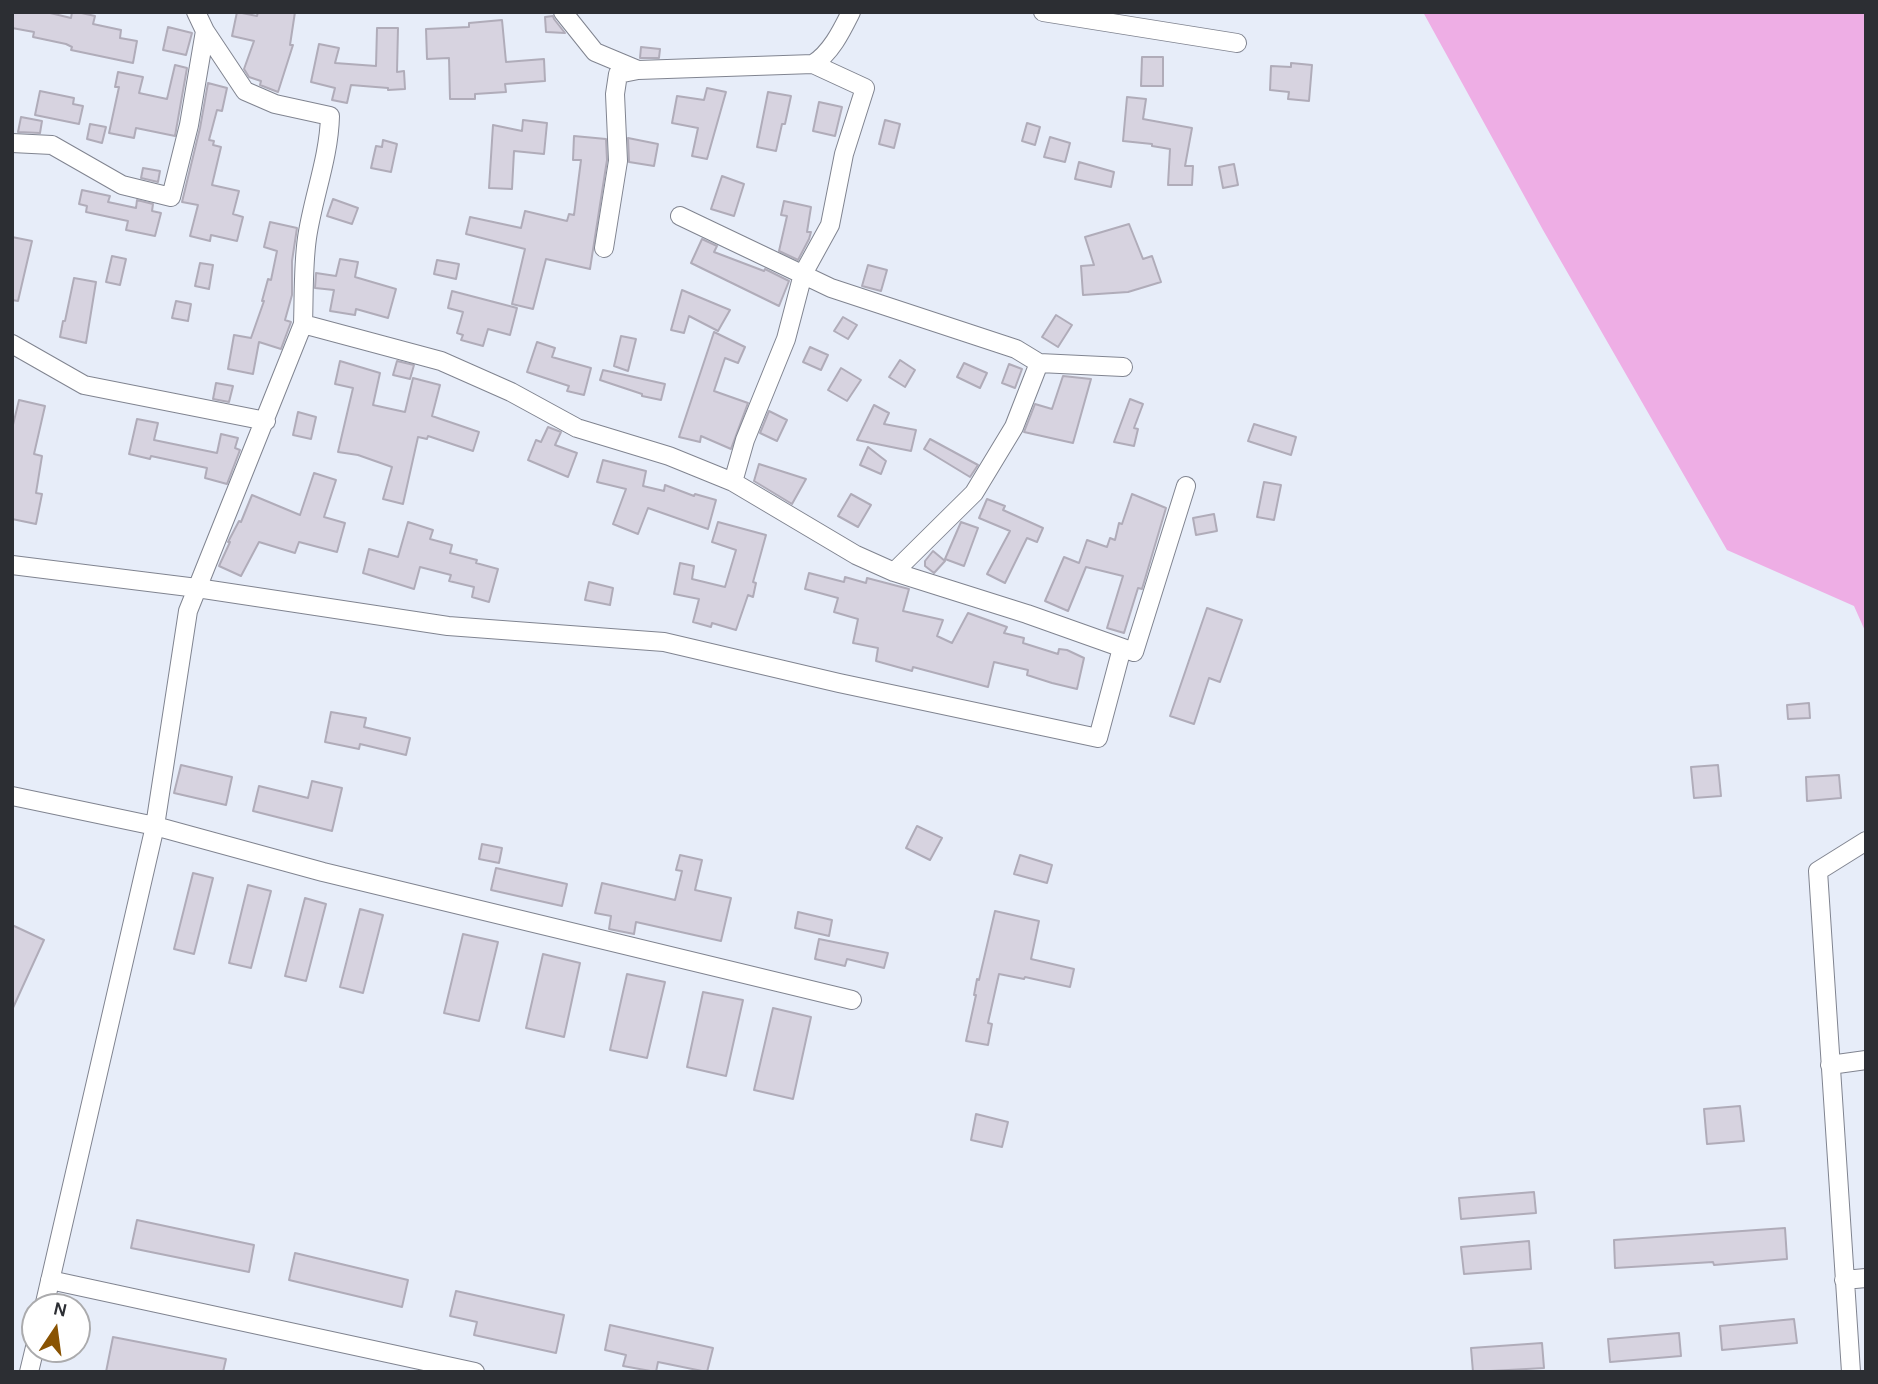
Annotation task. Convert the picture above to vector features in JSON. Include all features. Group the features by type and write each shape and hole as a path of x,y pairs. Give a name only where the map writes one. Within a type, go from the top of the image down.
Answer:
{"street":[{"path":"47,1293 155,825 188,611 303,324 307,238 322,177 330,116 275,104 245,91 205,31 196,12"},
{"path":"563,12 594,52 638,70"},
{"path":"813,64 820,60 838,37 851,12"},
{"path":"1043,12 1237,43"},
{"path":"12,143 52,145 122,185 171,197 189,125 205,31"},
{"path":"604,248 618,161 615,94 618,74 638,70 813,64 865,89 844,154 830,225 803,274 786,339 745,440 733,482"},
{"path":"680,216 831,288 1016,349 1039,363 1123,367"},
{"path":"303,324 441,361 511,392 578,428 668,456 733,482 856,555 894,572 1027,614 1134,652 1186,486"},
{"path":"12,344 84,385 266,421"},
{"path":"894,572 974,493 1014,427 1039,363"},
{"path":"12,565 197,588 448,626 663,642 839,683 1098,738 1122,648"},
{"path":"12,796 155,825 323,872 852,1000"},
{"path":"1851,1372 1818,871 1866,841"},
{"path":"1830,1065 1866,1060"},
{"path":"1844,1280 1866,1278"},
{"path":"50,1280 475,1372"}],"shaded area":[{"path":"1423,12 1866,12 1866,633 1854,606 1727,550 1543,230"}],"building":[{"path":"12,12 46,12 71,18 72,12 95,16 93,24 121,30 120,38 137,41 133,63 71,50 72,47 66,44 33,37 34,32 12,28"},
{"path":"237,12 257,16 258,12 295,12 290,45 293,45 278,92 260,85 261,81 249,77 244,69 254,41 232,36"},
{"path":"553,16 565,33 546,32 545,17"},
{"path":"502,20 506,62 544,59 545,81 505,84 506,92 475,94 475,99 450,99 449,58 427,59 426,29 469,27 469,23"},
{"path":"168,27 192,33 186,55 163,50"},
{"path":"377,28 398,28 397,72 404,71 405,89 388,90 351,85 347,103 332,100 335,88 311,82 319,44 339,48 335,63 376,66"},
{"path":"641,47 660,49 659,58 640,58"},
{"path":"1142,57 1163,57 1163,86 1141,86"},
{"path":"1291,63 1312,65 1309,101 1288,99 1289,92 1270,90 1271,66 1291,67"},
{"path":"175,65 187,68 175,136 136,128 134,138 109,133 119,87 115,87 118,72 143,77 139,93 167,99"},
{"path":"208,83 227,88 222,111 217,110 209,140 214,141 213,145 221,147 212,185 239,191 233,214 243,217 237,241 211,235 210,241 190,236 198,205 182,202"},
{"path":"707,88 726,92 707,159 692,156 698,128 672,123 677,96 704,100"},
{"path":"40,91 74,98 73,104 83,106 79,124 35,115"},
{"path":"768,92 791,96 776,151 757,147"},
{"path":"1127,97 1146,99 1143,119 1192,128 1185,166 1193,166 1192,185 1168,185 1170,149 1123,141"},
{"path":"819,102 842,107 835,136 813,131"},
{"path":"21,117 42,121 40,133 18,132"},
{"path":"523,120 547,123 544,154 514,151 512,189 489,188 493,125 522,131"},
{"path":"885,120 900,124 894,148 879,144"},
{"path":"1027,123 1040,127 1035,145 1022,141"},
{"path":"90,124 106,127 102,143 87,139"},
{"path":"574,136 606,139 607,160 590,269 546,259 533,309 512,304 525,249 466,234 470,217 521,228 525,211 567,221 569,214 574,215 581,160 573,160"},
{"path":"1050,137 1070,143 1065,162 1044,157"},
{"path":"628,138 658,144 654,166 629,162"},
{"path":"383,140 397,144 391,172 371,168 376,146 382,147"},
{"path":"1079,162 1114,172 1111,187 1075,179"},
{"path":"1234,164 1238,185 1223,188 1219,167"},
{"path":"143,168 160,171 158,182 141,178"},
{"path":"722,176 744,184 734,216 711,209"},
{"path":"82,190 110,196 108,202 136,208 137,200 153,204 152,211 161,213 155,236 126,230 128,221 86,212 87,206 79,204"},
{"path":"333,199 358,208 352,224 327,216"},
{"path":"784,201 811,207 807,232 811,232 798,260 779,251 787,216 781,215"},
{"path":"270,222 297,228 292,261 292,295 285,320 291,322 281,349 259,342 253,374 228,369 234,335 251,338 264,301 268,279 271,280 277,251 264,247"},
{"path":"1129,224 1143,259 1152,256 1161,282 1128,292 1083,295 1081,266 1094,265 1085,237"},
{"path":"12,237 32,241 18,301 12,300"},
{"path":"702,239 717,246 714,252 764,271 765,269 789,281 779,306 691,263"},
{"path":"112,256 126,259 120,285 106,282"},
{"path":"340,259 358,262 355,277 396,289 388,318 356,309 355,315 330,311 334,290 315,288 316,273 336,276"},
{"path":"437,260 459,264 456,279 434,274"},
{"path":"200,263 213,265 209,289 195,286"},
{"path":"868,265 887,270 881,291 862,286"},
{"path":"74,278 96,282 86,343 60,337"},
{"path":"682,290 730,310 718,331 689,316 684,333 671,330"},
{"path":"452,291 517,308 510,335 488,329 483,346 461,340 463,335 457,333 463,312 448,308"},
{"path":"176,301 191,304 188,321 172,318"},
{"path":"1056,315 1072,325 1058,347 1042,337"},
{"path":"843,317 857,325 848,339 834,331"},
{"path":"714,332 745,347 738,363 725,358 714,391 748,403 731,449 701,436 700,442 679,437"},
{"path":"621,336 636,339 628,371 614,366"},
{"path":"537,342 555,348 552,357 591,368 584,395 567,391 569,386 527,372"},
{"path":"810,347 828,355 821,370 803,362"},
{"path":"900,360 915,370 905,387 889,377"},
{"path":"340,361 380,373 373,405 405,412 413,378 440,385 432,416 479,432 473,451 428,436 427,439 418,437 403,504 383,499 392,467 358,455 338,452 353,388 335,384"},
{"path":"397,361 414,365 410,379 393,375"},
{"path":"964,363 987,373 980,388 957,377"},
{"path":"1009,364 1022,369 1015,388 1002,383"},
{"path":"841,368 861,380 847,401 828,390"},
{"path":"603,370 665,384 661,400 642,396 600,380"},
{"path":"1063,376 1091,379 1073,443 1024,432 1035,404 1052,409"},
{"path":"216,383 233,386 229,402 213,399"},
{"path":"1130,399 1143,404 1134,428 1138,429 1134,446 1114,442"},
{"path":"19,400 45,406 34,454 42,456 36,493 42,494 36,524 12,519 12,429"},
{"path":"874,405 889,413 884,424 916,430 911,451 857,440"},
{"path":"769,411 787,420 777,441 760,433"},
{"path":"298,412 316,417 311,439 293,435"},
{"path":"137,419 158,423 154,440 217,453 221,434 238,438 235,448 240,450 227,484 205,478 207,468 129,454"},
{"path":"1254,424 1296,437 1291,455 1248,441"},
{"path":"548,427 561,432 555,445 577,453 568,477 528,460 536,440 541,442"},
{"path":"930,439 978,465 970,477 924,449"},
{"path":"868,447 886,461 881,474 860,465"},
{"path":"603,460 646,471 643,486 664,491 665,485 694,496 695,494 716,500 708,529 648,508 638,534 613,524 626,489 597,482"},
{"path":"759,464 806,479 792,504 754,481"},
{"path":"314,473 336,480 324,517 345,523 337,552 299,542 295,553 259,542 241,576 219,566 252,495 300,515"},
{"path":"1264,482 1281,485 1274,520 1257,517"},
{"path":"851,494 871,505 858,527 838,516"},
{"path":"1132,494 1166,508 1142,589 1138,588 1124,633 1107,628 1123,576 1086,567 1068,611 1045,601 1064,557 1079,563 1087,540 1107,547 1110,538 1115,540 1119,523 1122,524"},
{"path":"987,499 1005,506 1003,510 1043,528 1037,542 1027,538 1005,583 987,574 1010,531 979,518"},
{"path":"1214,514 1217,531 1196,535 1193,518"},
{"path":"408,522 433,530 430,539 452,545 450,553 498,569 489,602 472,597 474,587 449,581 451,575 420,567 414,589 363,573 369,549 398,557"},
{"path":"718,522 766,535 753,582 756,583 753,597 748,595 736,630 712,623 711,627 693,622 699,599 674,594 680,563 694,566 692,579 725,587 736,550 712,542"},
{"path":"961,522 978,528 964,566 945,559"},
{"path":"933,551 945,561 934,573 925,566 925,561"},
{"path":"809,573 844,582 845,577 866,583 867,578 909,589 903,611 943,620 937,636 952,643 968,613 1007,627 1004,633 1024,638 1023,643 1058,654 1059,649 1067,650 1084,658 1077,689 1027,675 1028,670 994,662 988,687 913,667 912,671 876,661 878,648 853,643 858,619 834,612 838,598 805,589"},
{"path":"589,582 613,588 610,605 585,600"},
{"path":"1207,608 1242,620 1220,682 1209,678 1194,724 1170,716"},
{"path":"1809,703 1810,718 1788,719 1787,705"},
{"path":"331,712 366,718 364,727 410,738 406,755 360,744 359,749 325,742"},
{"path":"181,765 232,777 226,805 174,793"},
{"path":"1718,765 1721,796 1694,798 1691,767"},
{"path":"1839,775 1841,798 1807,801 1806,777"},
{"path":"312,781 342,788 332,831 253,811 259,786 308,798"},
{"path":"917,826 942,838 930,860 906,848"},
{"path":"482,844 502,848 499,863 479,859"},
{"path":"680,855 702,860 695,890 731,898 721,941 636,922 634,934 609,929 611,916 595,913 602,883 675,900 682,871 676,870"},
{"path":"1020,855 1052,865 1047,883 1014,874"},
{"path":"496,868 567,884 562,906 491,890"},
{"path":"193,873 213,878 194,954 174,949"},
{"path":"248,885 271,891 251,968 229,963"},
{"path":"305,898 326,904 306,981 285,976"},
{"path":"360,909 383,915 363,993 340,987"},
{"path":"995,911 1039,921 1031,959 1074,969 1070,987 999,974 988,1023 992,1024 988,1045 966,1041 977,979 979,980"},
{"path":"798,912 832,920 829,936 795,928"},
{"path":"12,925 44,940 12,1010"},
{"path":"463,934 498,942 479,1021 444,1013"},
{"path":"819,939 888,953 884,968 847,959 845,966 815,959"},
{"path":"543,954 580,963 564,1037 526,1028"},
{"path":"627,974 665,982 647,1058 610,1050"},
{"path":"703,992 743,1000 726,1076 687,1067"},
{"path":"773,1008 811,1017 793,1099 754,1090"},
{"path":"1740,1106 1744,1141 1707,1144 1704,1109"},
{"path":"976,1114 1008,1122 1002,1147 971,1140"},
{"path":"1534,1192 1536,1213 1461,1219 1459,1198"},
{"path":"137,1220 254,1245 249,1272 131,1248"},
{"path":"1785,1228 1787,1259 1714,1265 1713,1262 1615,1268 1614,1240"},
{"path":"1529,1241 1531,1269 1464,1274 1461,1247"},
{"path":"295,1253 408,1280 402,1307 289,1280"},
{"path":"456,1291 564,1315 556,1353 474,1335 477,1322 450,1316"},
{"path":"1794,1319 1797,1343 1722,1350 1720,1326"},
{"path":"610,1325 713,1348 707,1372 658,1362 656,1372 623,1366 626,1355 605,1350"},
{"path":"1679,1333 1681,1356 1610,1362 1608,1339"},
{"path":"113,1337 226,1359 223,1372 106,1372"},
{"path":"1542,1343 1544,1368 1473,1372 1471,1348"}]}
